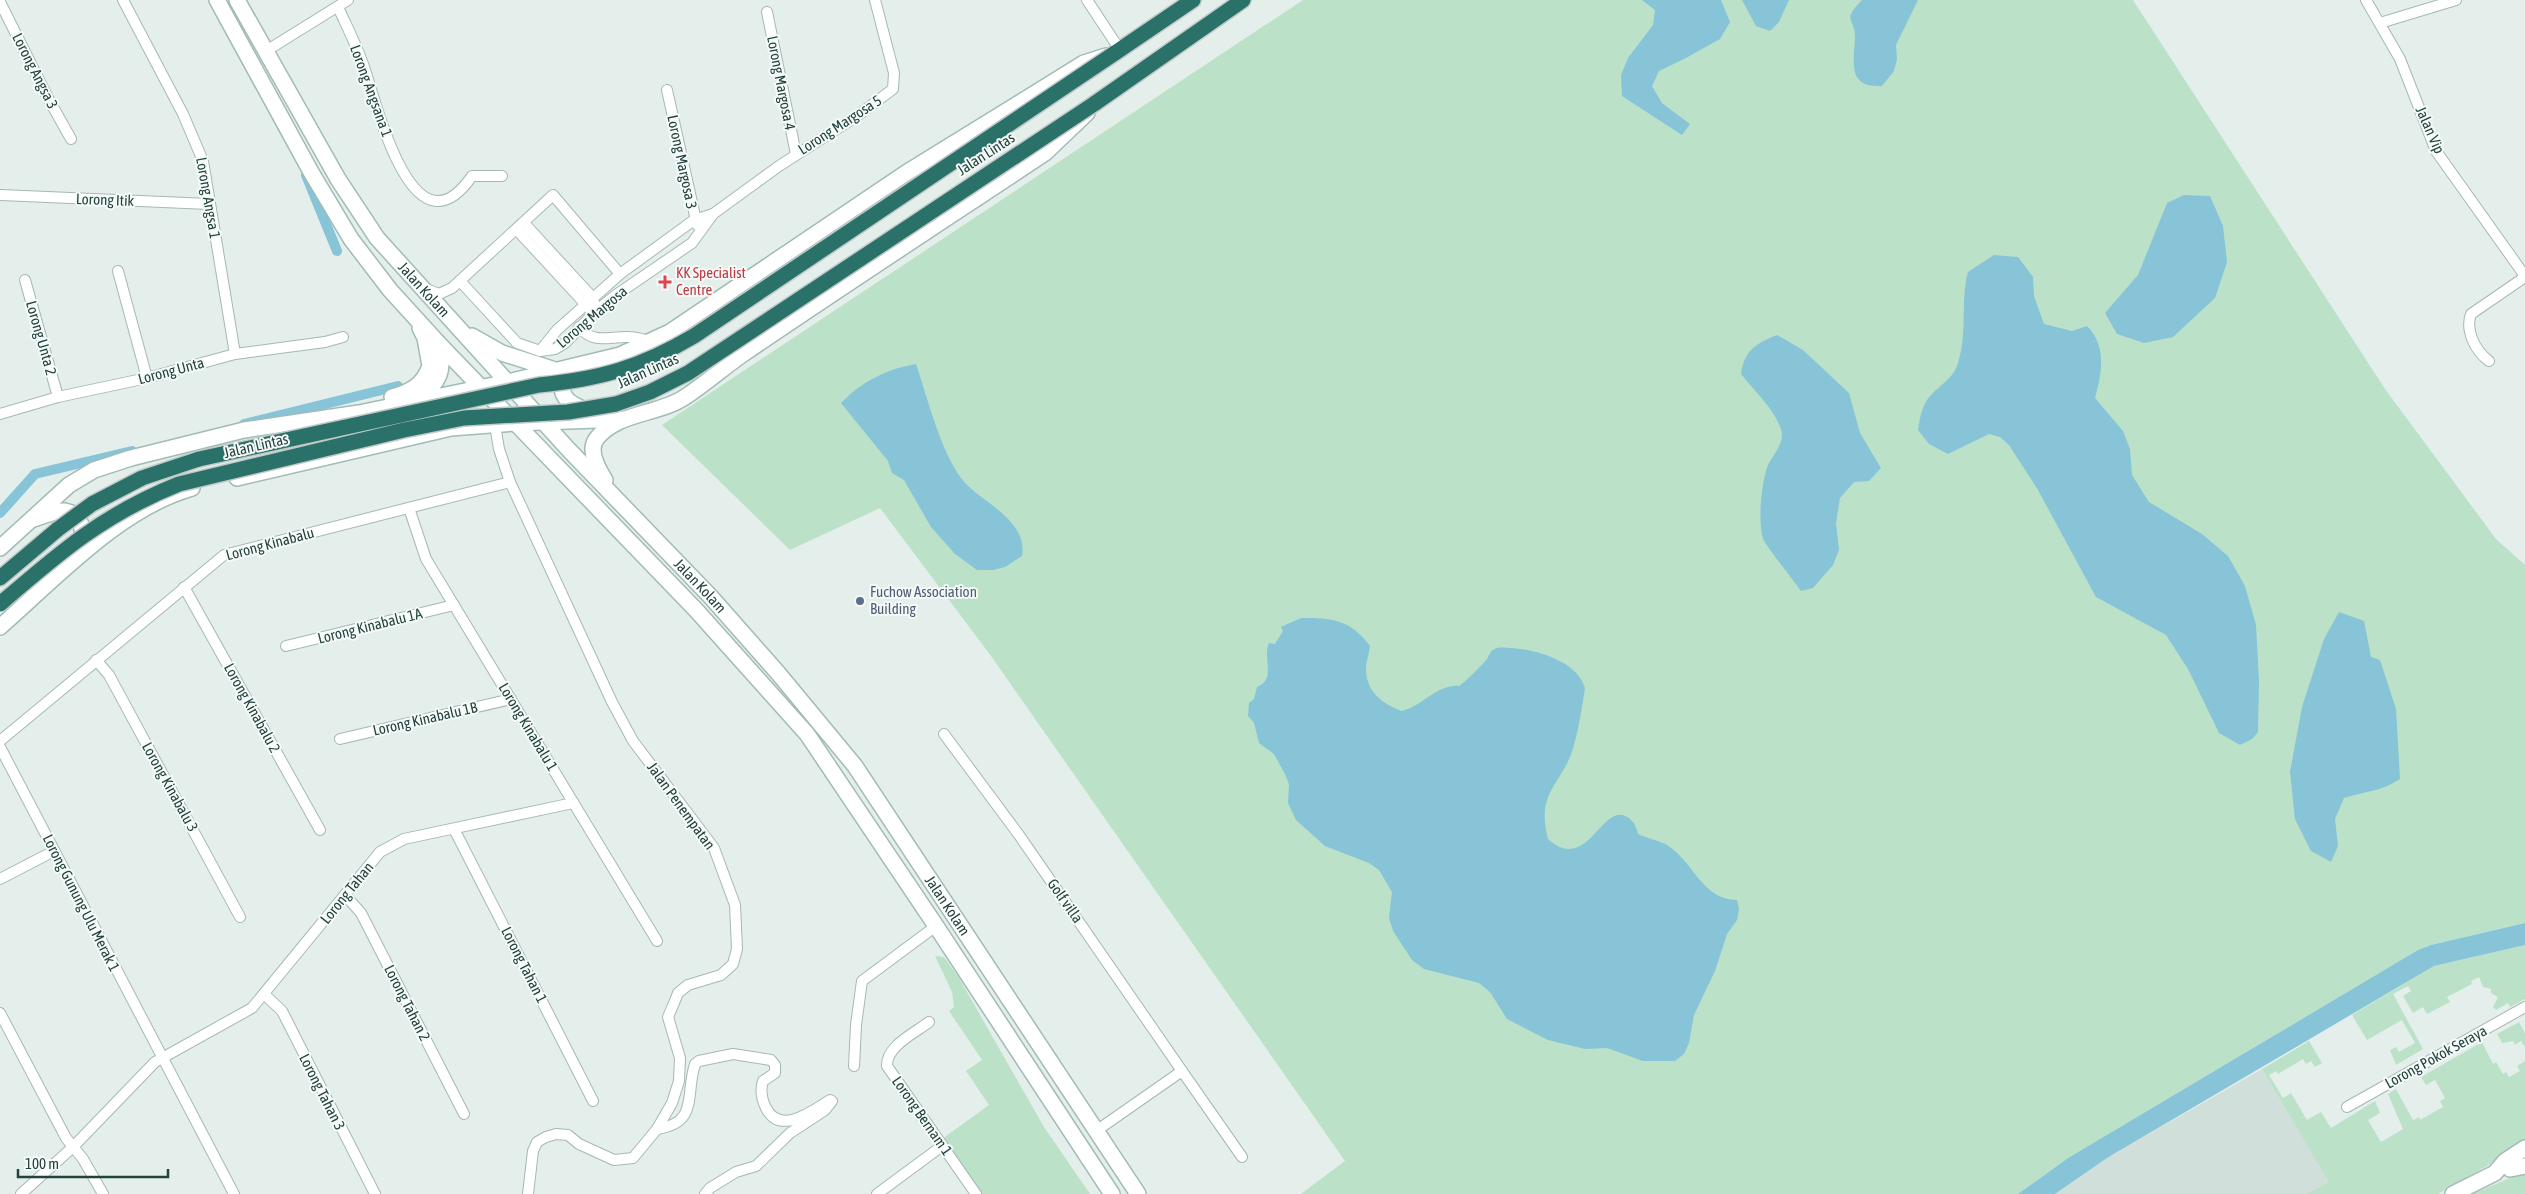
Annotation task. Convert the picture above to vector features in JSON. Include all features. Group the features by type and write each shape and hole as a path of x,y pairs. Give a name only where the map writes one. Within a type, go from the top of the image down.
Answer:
{"highway":[{"name":"Jalan Lintas","path":"0,578 58,528 92,504 142,478 179,464 539,386 592,378 646,362 694,336 1193,0"},
{"name":"Jalan Lintas","path":"0,604 63,550 101,523 144,498 179,484 455,420 568,412 616,404 650,392 688,373 1094,104 1243,0"}],"main road":[{"name":"Jalan Kolam","path":"218,0 331,208 384,282 441,346 696,610 806,734 936,926 1112,1194"},
{"name":"Jalan Kolam","path":"237,0 376,238 578,459 710,596 839,746 1138,1194"},
{"name":"Jalan Lintas","path":"0,548 69,485 94,470 152,451 244,430 359,413 480,386 508,382 553,369 620,354 670,332 960,138 1084,64 1117,51"},
{"path":"620,501 599,471 593,448 595,440 599,436 624,420 657,410 683,398 741,356 1045,153 1094,104"},
{"path":"244,430 289,417 397,396 418,386 430,366 430,356 425,338 413,315"},
{"path":"461,330 502,353 553,369"},
{"path":"420,399 438,380 442,364 441,346"},
{"path":"600,360 566,376 562,383 561,391 567,401 605,419"},
{"name":"Jalan Lintas","path":"0,627 80,553 134,516 180,491 451,428 515,423 605,419 624,420"},
{"path":"578,459 569,458 567,462 584,494"},
{"path":"29,520 64,511 80,520 83,535 80,544 61,572"},
{"path":"1041,1087 1041,1069 1049,1062"},
{"path":"2502,1171 2505,1161 2525,1148"},
{"path":"2453,1194 2525,1160"},
{"path":"2502,1171 2525,1166"}],"street":[{"name":"Lorong Angsa 1","path":"123,0 197,142 205,165 209,204 235,354"},
{"path":"266,51 348,0"},
{"name":"Lorong Margosa 5","path":"666,262 692,243 713,214 796,154 856,116 893,89 894,73 875,0"},
{"path":"1087,0 1117,51"},
{"name":"Jalan Vip","path":"2366,0 2400,59 2436,151 2525,276"},
{"path":"2380,24 2456,0"},
{"name":"Lorong Angsa 3","path":"0,2 48,98 71,139"},
{"name":"Lorong Angsana 1","path":"338,7 364,68 382,129 404,173 420,195 432,201 444,202 454,197 472,176 502,176"},
{"name":"Lorong Margosa 4","path":"767,12 796,154"},
{"name":"Lorong Margosa 3","path":"667,90 694,220 700,232"},
{"name":"Lorong Itik","path":"1,195 209,204"},
{"path":"420,286 439,294 445,292 460,281 553,196 620,274"},
{"name":"Lorong Margosa 5","path":"620,274 694,220 713,214"},
{"path":"520,226 593,298 596,311"},
{"path":"520,226 584,305 596,311"},
{"name":"Lorong Margosa","path":"460,281 517,343 540,351 555,349 565,343 596,311 616,294 666,262"},
{"path":"118,271 147,378"},
{"name":"Lorong Margosa","path":"540,351 557,330 620,274"},
{"path":"2489,361 2479,354 2467,323 2471,314 2525,276"},
{"name":"Lorong Unta 2","path":"25,280 58,397"},
{"path":"579,328 589,337 596,339 621,337 649,341"},
{"name":"Lorong Unta","path":"0,414 58,397 147,378 235,354 325,342 343,337"},
{"name":"Jalan Penempatan","path":"495,425 499,449 510,482 612,702 633,741 714,848 735,905 737,949 733,964 720,974 688,986 678,993 668,1017 680,1058 679,1081 672,1103 657,1129 633,1158 614,1160 579,1144 568,1135 556,1134 546,1137 537,1142 533,1151 528,1194"},
{"name":"Lorong Kinabalu","path":"0,741 224,554 510,482"},
{"name":"Lorong Kinabalu 1","path":"409,508 426,559 657,941"},
{"name":"Lorong Kinabalu 2","path":"184,586 320,830"},
{"name":"Lorong Kinabalu 1A","path":"286,646 454,605"},
{"name":"Lorong Kinabalu 3","path":"96,660 109,675 240,917"},
{"name":"Lorong Kinabalu 1B","path":"340,738 511,699"},
{"name":"Golf villa","path":"944,734 1019,835 1242,1157"},
{"name":"Lorong Gunung Ulu Merak 1","path":"0,747 234,1194"},
{"name":"Lorong Tahan","path":"21,1194 73,1147 162,1058 247,1013 380,852 391,844 404,839 574,803"},
{"name":"Lorong Tahan 1","path":"454,829 593,1101"},
{"path":"0,879 54,851"},
{"name":"Lorong Tahan 2","path":"345,895 361,913 464,1114"},
{"path":"854,1066 856,1025 862,980 936,926"},
{"name":"Lorong Tahan 3","path":"264,994 282,1011 374,1194"},
{"name":"Lorong Pokok Seraya","path":"2347,1106 2525,1007"},
{"path":"0,1013 66,1138 83,1159 103,1194"},
{"name":"Lorong Bernam 1","path":"929,1022 894,1048 888,1058 887,1066 976,1194"},
{"path":"657,1129 671,1127 680,1122 685,1114 695,1064 700,1061 733,1054 771,1060 775,1065 774,1073 763,1081 762,1096 770,1114 779,1120 792,1120 830,1100 832,1101 825,1110 790,1133 756,1166 736,1172 710,1188 705,1194"},
{"path":"1096,1131 1182,1071"},
{"path":"877,1194 942,1146"}],"shaded area":[{"path":"2262,1069 2330,1182 2306,1194 2055,1194 2107,1158"}],"green space":[{"path":"1303,0 2133,0 2385,389 2496,539 2525,565 2525,923 2431,945 2418,950 2068,1158 2018,1194 1301,1194 1345,1161 991,656 880,508 790,550 662,425"},
{"path":"2525,945 2525,999 2510,1007 2508,1003 2496,1010 2493,1007 2498,997 2491,993 2491,989 2483,987 2479,977 2471,981 2472,984 2447,997 2450,1002 2427,1014 2423,1007 2413,1013 2403,996 2411,991 2408,986 2393,994 2423,1049 2396,1065 2390,1050 2396,1047 2399,1052 2415,1043 2402,1020 2367,1040 2352,1015 2434,966"},
{"path":"935,956 944,957 959,978 1044,1127 1090,1194 981,1194 942,1139 989,1105 966,1071 982,1060 949,1011 954,1007 952,992"},
{"path":"2519,1022 2525,1033 2525,1047 2521,1041 2515,1045 2513,1041 2502,1043 2497,1034"},
{"path":"2309,1041 2322,1063 2315,1067 2311,1061 2306,1064 2303,1059 2278,1074 2276,1071 2269,1075 2283,1098 2291,1093 2307,1120 2321,1112 2331,1128 2375,1101 2380,1113 2368,1120 2381,1142 2403,1129 2388,1094 2396,1089 2413,1120 2419,1117 2420,1120 2443,1107 2440,1101 2445,1098 2435,1080 2426,1085 2421,1077 2482,1042 2493,1064 2496,1062 2503,1074 2506,1072 2509,1077 2520,1071 2517,1066 2525,1061 2525,1144 2438,1194 2306,1194 2329,1182 2262,1069"},
{"path":"2525,1172 2525,1194 2472,1194 2522,1173"}],"water":[{"path":"1642,0 1721,0 1730,22 1720,39 1659,71 1652,86 1662,103 1690,124 1682,135 1622,96 1621,75 1628,58 1653,25 1655,10"},
{"path":"1742,0 1789,0 1779,22 1770,31 1756,26"},
{"path":"1862,0 1918,0 1896,45 1897,59 1894,71 1882,86 1871,86 1863,83 1855,72 1855,37 1851,16"},
{"path":"2184,195 2210,196 2223,226 2227,262 2215,298 2173,337 2144,343 2117,334 2105,313 2138,275 2167,203"},
{"path":"1994,255 2018,257 2033,277 2034,296 2044,324 2072,331 2087,326 2098,342 2101,360 2100,379 2095,398 2123,431 2130,449 2132,475 2149,502 2202,534 2228,556 2245,586 2256,625 2259,681 2258,732 2252,739 2240,745 2219,733 2188,669 2166,635 2096,597 2038,490 2009,445 2000,437 1989,434 1948,454 1929,444 1918,430 1925,403 1954,373 1958,363 1963,339 1964,294 1968,272"},
{"path":"1777,335 1803,350 1849,393 1860,433 1881,468 1869,481 1854,482 1840,498 1836,523 1839,550 1833,565 1813,588 1801,591 1765,543 1761,531 1764,478 1779,446 1782,435 1781,429 1769,407 1741,374 1748,353 1763,341"},
{"path":"916,364 937,429 951,462 968,486 1004,515 1019,534 1022,544 1022,556 1005,567 993,570 977,570 955,554 931,527 904,480 892,473 888,461 841,403 866,382 895,369"},
{"path":"2339,612 2364,621 2371,657 2380,660 2396,709 2400,779 2379,789 2344,798 2335,819 2338,846 2331,862 2311,851 2295,819 2290,772 2302,707 2324,639"},
{"path":"1301,618 1340,622 1348,625 1363,637 1370,646 1366,669 1372,691 1388,705 1402,711 1417,705 1444,688 1459,686 1487,659 1491,651 1497,648 1522,649 1544,654 1565,664 1574,671 1581,679 1585,688 1574,745 1564,769 1552,788 1545,809 1548,839 1562,848 1573,849 1583,844 1608,820 1616,815 1625,816 1634,823 1638,834 1667,845 1676,852 1699,879 1715,894 1737,900 1739,909 1737,920 1727,934 1715,971 1694,1015 1689,1043 1684,1054 1675,1061 1643,1061 1607,1048 1585,1049 1548,1040 1507,1019 1490,992 1479,983 1424,969 1412,960 1393,931 1389,918 1392,892 1379,870 1369,863 1325,846 1296,820 1288,803 1289,784 1285,774 1274,754 1259,743 1254,723 1248,716 1249,703 1254,699 1257,687 1263,683 1268,674 1267,649 1269,643 1275,644 1283,631 1281,627"},
{"path":"2525,923 2525,945 2434,966 2107,1158 2055,1194 2018,1194 2068,1158 2418,950 2431,945"}],"waterway":[{"path":"306,175 337,251"},
{"path":"244,424 398,386"},
{"path":"0,513 35,474 132,451"}],"place":[{"name":"KK Specialist Centre","path":"665,282"},
{"name":"Fuchow Association Building","path":"860,601"}]}
